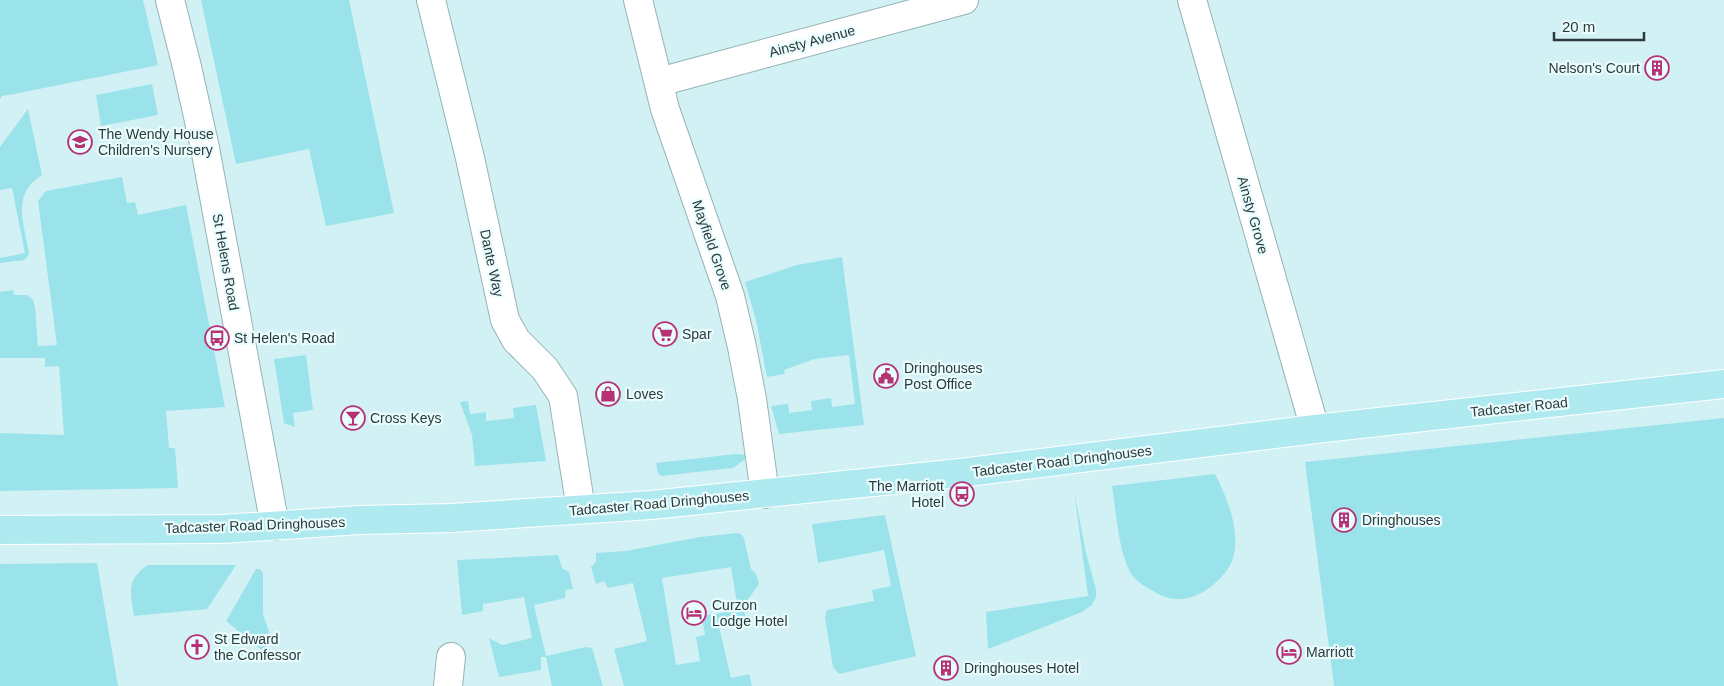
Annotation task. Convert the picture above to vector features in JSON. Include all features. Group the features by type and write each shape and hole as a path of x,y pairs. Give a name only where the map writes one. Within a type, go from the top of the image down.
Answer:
{"main road":[{"name":"Tadcaster Road","path":"1315,430 1724,384"},
{"name":"Tadcaster Road Dringhouses","path":"0,530 207,529 360,520 452,518 651,505 960,473 1315,430"}],"street":[{"name":"St Helens Road","path":"170,0 187,67 206,157 275,526"},
{"name":"Dante Way","path":"431,0 470,158 505,320 516,340 545,369 563,396 581,510"},
{"name":"Mayfield Grove","path":"638,0 665,109 730,296 752,399 765,494"},
{"name":"Ainsty Avenue","path":"659,82 964,0"},
{"name":"Ainsty Grove","path":"1192,0 1315,430"},
{"path":"448,686 451,657"}],"shaded area":[{"path":"0,0 143,0 158,65 2,96 0,99"},
{"path":"201,0 349,0 394,213 326,226 309,149 236,164"},
{"path":"152,84 158,115 101,126 96,95"},
{"path":"28,109 42,175 32,183 26,191 23,200 23,220 29,253 25,260 0,263 0,258 25,253 12,188 0,190 0,147"},
{"path":"122,177 127,203 135,202 138,215 186,205 225,407 166,411 169,448 175,448 178,488 0,491 0,433 64,435 59,366 45,367 45,358 0,358 0,292 13,290 14,295 27,295 33,300 38,346 57,345 38,201 46,191"},
{"path":"842,257 864,425 779,434 771,406 788,404 789,413 812,410 811,401 831,398 832,407 855,404 849,355 814,359 784,370 785,374 767,377 756,320 745,282 797,265"},
{"path":"306,355 313,410 293,413 295,427 284,423 274,359"},
{"path":"468,401 470,414 486,412 486,421 514,418 513,408 536,405 546,461 475,466 472,435 460,402"},
{"path":"1724,418 1724,686 1334,686 1305,462"},
{"path":"736,454 747,455 744,460 733,468 661,476 658,473 656,463"},
{"path":"1215,474 1232,514 1234,525 1235,547 1230,565 1219,580 1194,596 1178,599 1160,595 1141,584 1130,572 1120,541 1112,486"},
{"path":"1074,491 1086,553 1096,589 1096,597 1092,605 1082,612 988,649 986,612 1088,596"},
{"path":"885,515 916,656 839,674 833,667 825,618 827,610 874,601 872,590 891,586 884,550 818,563 812,524"},
{"path":"738,533 744,538 751,569 756,574 759,584 744,605 745,616 718,622 731,678 749,674 752,686 624,686 614,649 647,641 633,583 608,588 604,581 596,584 591,567 596,562 596,553 626,551 700,537","holes":["731,567 738,610 702,616 705,635 696,637 700,661 676,665 662,578"]},
{"path":"558,555 562,568 569,572 573,589 566,590 565,598 534,605 546,656 586,647 592,648 603,686 552,686 546,657 541,657 541,670 499,677 489,638 502,645 532,638 524,597 483,604 483,611 462,615 457,560"},
{"path":"97,563 118,686 0,686 0,564"},
{"path":"148,565 236,565 207,609 134,616 131,588 136,576"},
{"path":"256,569 260,569 263,574 263,614 270,635 265,653 226,621"}],"place":[{"name":"Nelson's Court","path":"1657,68"},
{"name":"The Wendy House Children's Nursery","path":"80,142"},
{"name":"Spar","path":"665,334"},
{"name":"St Helen's Road","path":"217,338"},
{"name":"Dringhouses Post Office","path":"886,376"},
{"name":"Loves","path":"608,394"},
{"name":"Cross Keys","path":"353,418"},
{"name":"The Marriott Hotel","path":"962,494"},
{"name":"Dringhouses","path":"1344,520"},
{"name":"Curzon Lodge Hotel","path":"694,613"},
{"name":"St Edward the Confessor","path":"197,647"},
{"name":"Marriott","path":"1289,652"},
{"name":"Dringhouses Hotel","path":"946,668"}]}
